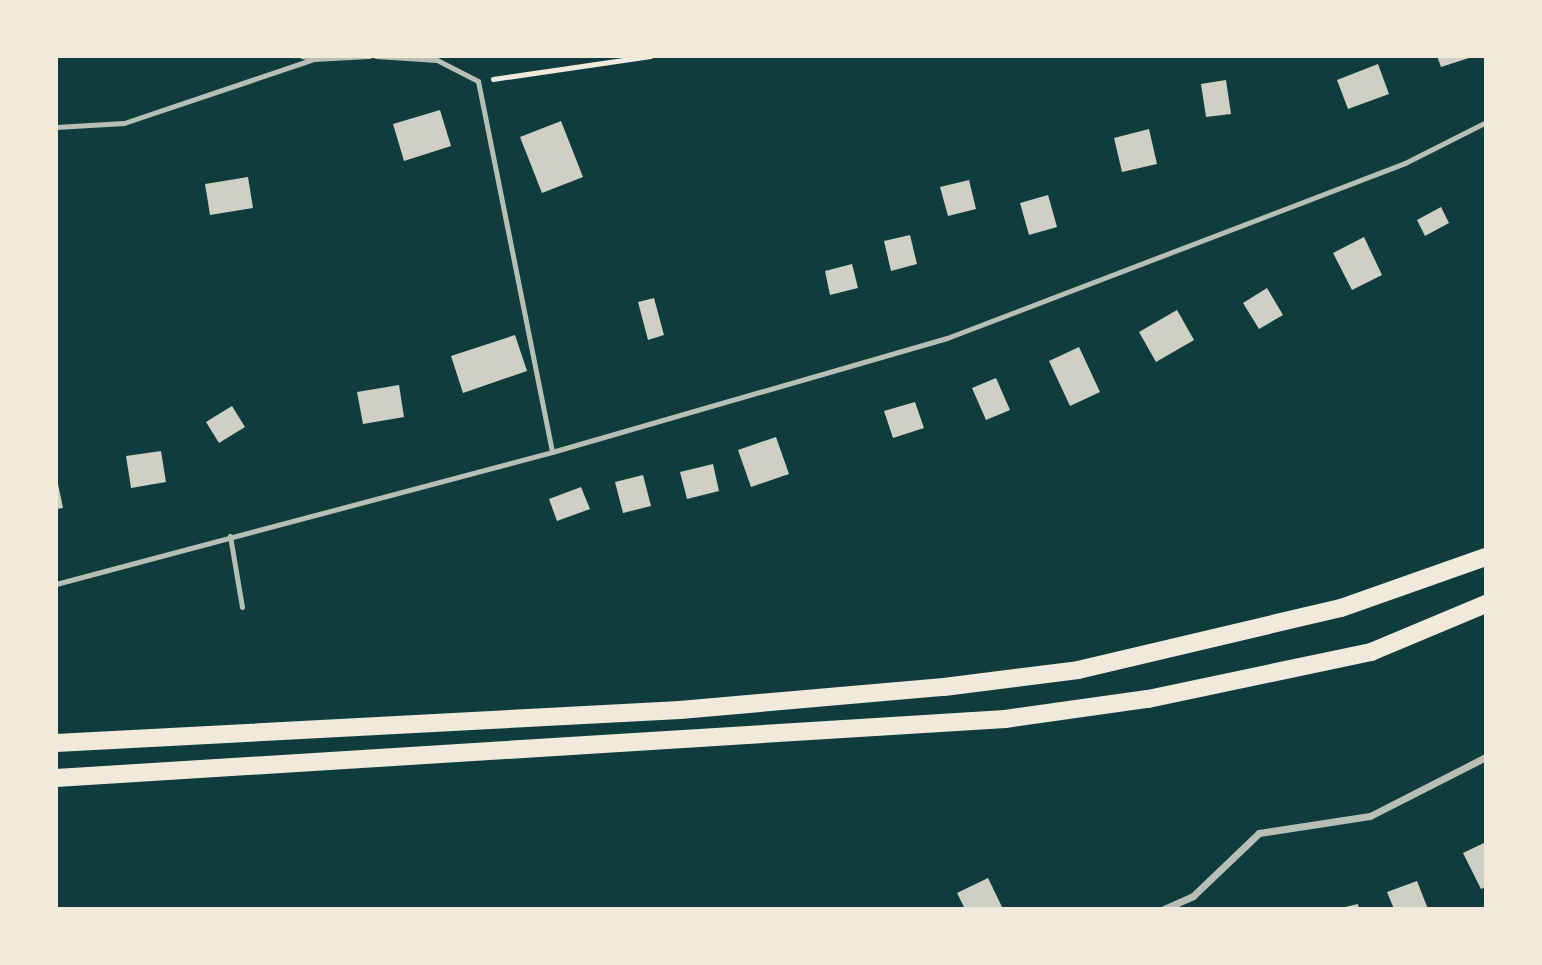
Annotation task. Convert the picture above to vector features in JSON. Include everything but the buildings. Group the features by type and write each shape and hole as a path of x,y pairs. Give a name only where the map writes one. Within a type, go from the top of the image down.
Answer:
{"main road":[{"path":"56,743 680,710 1025,677 1180,649 1316,614 1486,557"},
{"path":"56,778 1005,719 1148,699 1371,652 1486,604"}],"street":[{"path":"1164,909 1193,896 1259,833 1370,816 1486,757"}],"lane":[{"path":"302,56 314,60"},
{"path":"56,127 124,123 314,60 369,56"},
{"path":"376,56 438,60 478,81 552,452"},
{"path":"56,584 552,452 947,338 1405,163 1486,122"},
{"path":"230,536 242,607"}],"path":[{"path":"478,81 650,56"}]}
